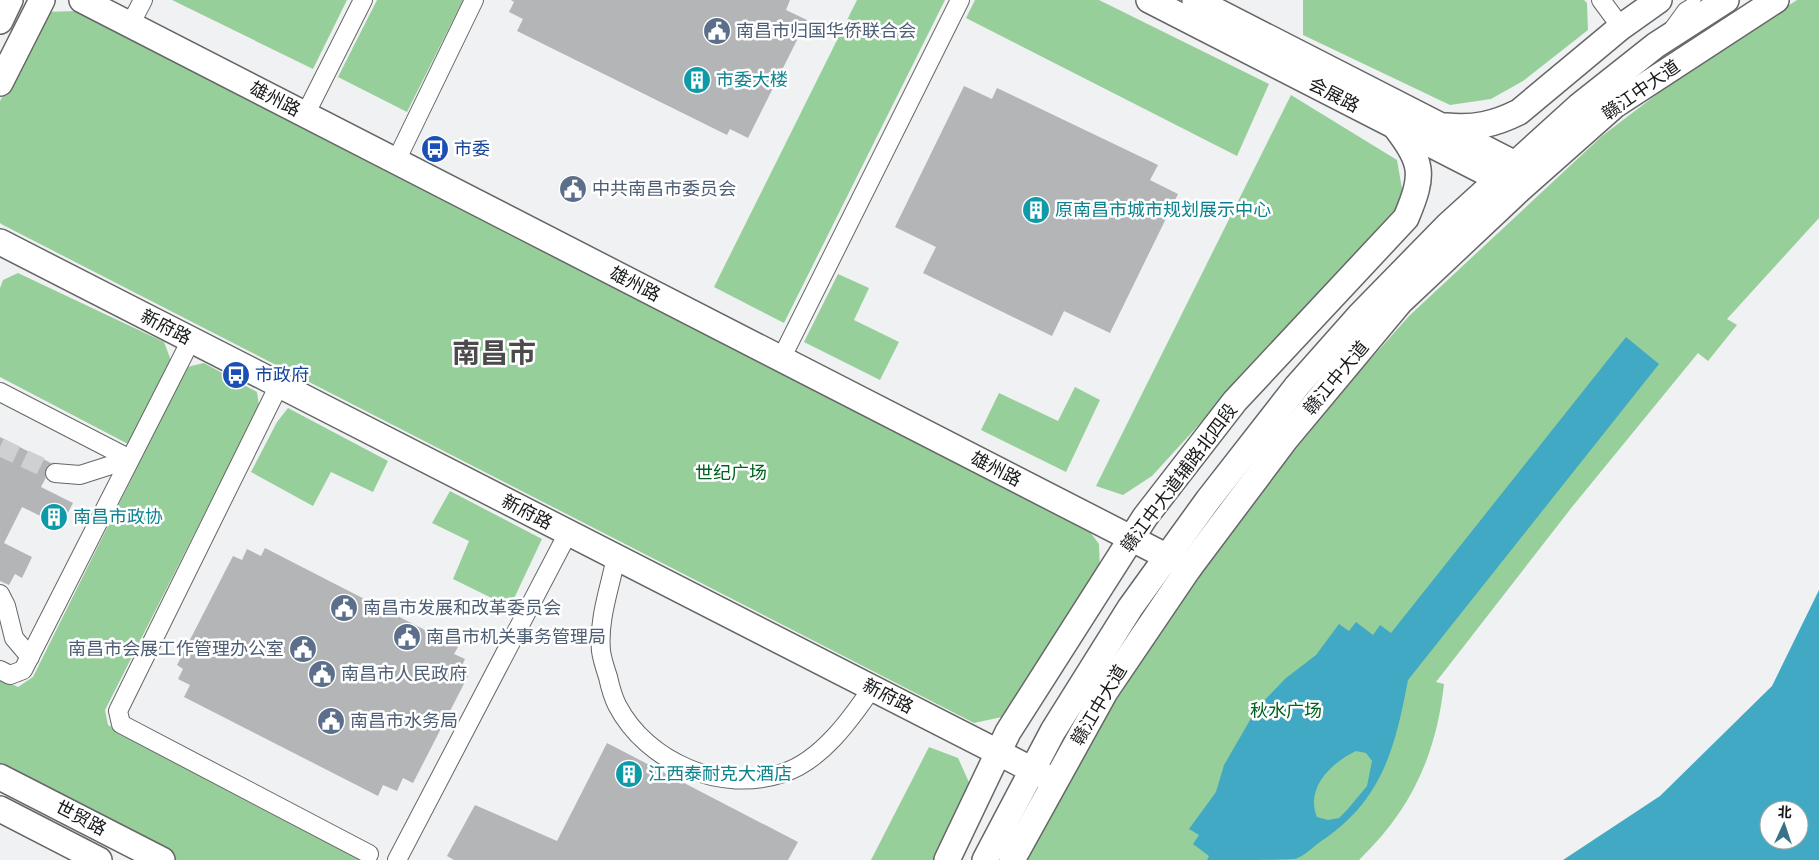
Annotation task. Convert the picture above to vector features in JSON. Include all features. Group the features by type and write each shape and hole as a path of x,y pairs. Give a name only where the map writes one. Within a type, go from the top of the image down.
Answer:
{"street":[{"path":"0,21 10,0"},
{"path":"0,83 42,0"},
{"name":"雄州路","path":"82,0 1189,568"},
{"path":"130,25 143,0"},
{"path":"305,115 363,0"},
{"path":"396,161 474,0"},
{"path":"781,359 960,0"},
{"name":"会展路","path":"1149,0 1394,126 1518,177"},
{"name":"会展路","path":"1195,0 1440,125 1518,177"},
{"path":"1601,0 1621,27"},
{"path":"1440,125 1461,128 1482,126 1501,121 1519,112 1621,27 1659,0"},
{"name":"赣江中大道","path":"985,860 1043,775 1105,692 1189,568 1285,440 1400,302 1518,177 1579,106 1656,45 1726,0"},
{"name":"赣江中大道","path":"1012,860 1043,775 1053,731 1125,616 1208,500 1292,394 1360,315 1448,225 1518,177 1615,105 1776,0"},
{"name":"赣江中大道辅路北四段","path":"946,860 1008,732 1145,517 1235,401 1406,218 1417,192 1419,175 1414,151 1394,126"},
{"name":"新府路","path":"2,249 191,340 1043,775"},
{"path":"0,670 10,675 23,670 191,340"},
{"path":"279,385 118,711 121,724 369,854"},
{"path":"0,392 130,459"},
{"path":"55,473 80,475 130,459"},
{"path":"397,860 568,532"},
{"path":"616,557 601,624 601,652 616,704 643,740 664,756 679,764 721,779 755,780 785,773 814,755 845,727 872,688"},
{"path":"0,594 6,606 14,638 30,656"},
{"name":"世贸路","path":"0,777 162,860"},
{"name":"世贸路","path":"0,809 99,860"}],"lane":[{"path":"1656,45 1683,8 1696,0"}],"green space":[{"path":"172,0 347,0 313,69"},
{"path":"377,0 463,0 407,112 338,77"},
{"path":"857,0 945,0 784,323 714,287"},
{"path":"975,0 1099,0 1269,84 1237,156 966,18"},
{"path":"1303,0 1584,0 1587,3 1588,30 1523,81 1491,99 1450,105 1303,35"},
{"name":"秋水广场","path":"1797,0 1819,0 1819,218 1727,319 1737,325 1708,361 1698,353 1572,507 1436,682 1444,684 1435,735 1427,758 1407,801 1377,841 1359,860 1026,860 1089,742 1199,573 1240,517 1361,370 1409,316 1602,136 1686,72"},
{"name":"世纪广场","path":"77,11 1087,528 1099,544 1100,572 1011,715 974,723 0,223 0,101 44,12"},
{"path":"1291,95 1397,160 1404,200 1152,476 1123,495 1096,486"},
{"path":"18,273 164,342 172,363 128,444 0,377 0,288 3,280"},
{"path":"838,274 869,288 854,320 899,342 880,380 804,342"},
{"path":"204,363 257,392 259,406 105,710 108,725 362,860 176,860 0,771 0,678 18,687 33,677 187,367"},
{"path":"1075,387 1100,400 1066,472 981,430 999,393 1058,421"},
{"path":"288,408 388,461 373,492 331,472 313,506 251,472 277,422"},
{"path":"450,491 542,539 510,607 453,579 469,541 432,523"},
{"path":"929,747 958,758 972,789 935,860 871,860"}],"water":[{"path":"1626,337 1659,364 1408,680 1391,751 1372,791 1358,809 1341,826 1305,854 1295,859 1207,860 1209,856 1193,844 1199,835 1189,829 1216,792 1224,765 1257,708 1286,678 1316,655 1339,624 1349,631 1356,622 1373,635 1380,625 1391,633","holes":["1356,751 1366,753 1372,761 1367,786 1339,818 1328,820 1317,817 1314,806 1315,796 1317,787 1323,778 1338,762 1347,756"]},
{"path":"1819,590 1819,860 1563,860 1660,796 1772,686"}],"building":[{"name":"市委大楼","path":"511,0 790,0 786,10 807,20 748,138 730,129 727,135 517,31 523,19 509,12 514,2"},
{"name":"原南昌市城市规划展示中心","path":"964,86 992,99 997,88 1158,165 1150,180 1178,194 1110,333 1064,311 1052,336 923,273 936,247 895,227"},
{"name":"南昌市政协","path":"0,437 53,464 41,487 73,503 61,526 22,507 4,543 32,557 22,578 15,574 9,585 0,581"},
{"name":"南昌市人民政府","path":"265,548 458,647 454,654 465,659 459,672 468,676 413,783 403,778 397,791 383,785 378,796 184,697 190,685 178,679 183,669 177,665 233,556 242,560 247,549 261,556"},
{"name":"江西泰耐克大酒店","path":"607,743 798,842 788,860 454,860 447,856 475,805 557,841"}],"tunnel":[{"path":"0,447 55,473"}],"place":[{"name":"南昌市归国华侨联合会","path":"717,31"},
{"name":"市委大楼","path":"697,80"},
{"name":"市委","path":"435,149"},
{"name":"中共南昌市委员会","path":"573,189"},
{"name":"原南昌市城市规划展示中心","path":"1036,210"},
{"name":"市政府","path":"236,375"},
{"name":"南昌市政协","path":"54,517"},
{"name":"南昌市发展和改革委员会","path":"344,608"},
{"name":"南昌市机关事务管理局","path":"407,637"},
{"name":"南昌市会展工作管理办公室","path":"303,649"},
{"name":"南昌市人民政府","path":"322,674"},
{"name":"南昌市水务局","path":"331,721"},
{"name":"江西泰耐克大酒店","path":"629,774"}],"district":[{"name":"南昌市","path":"494,353"}]}
